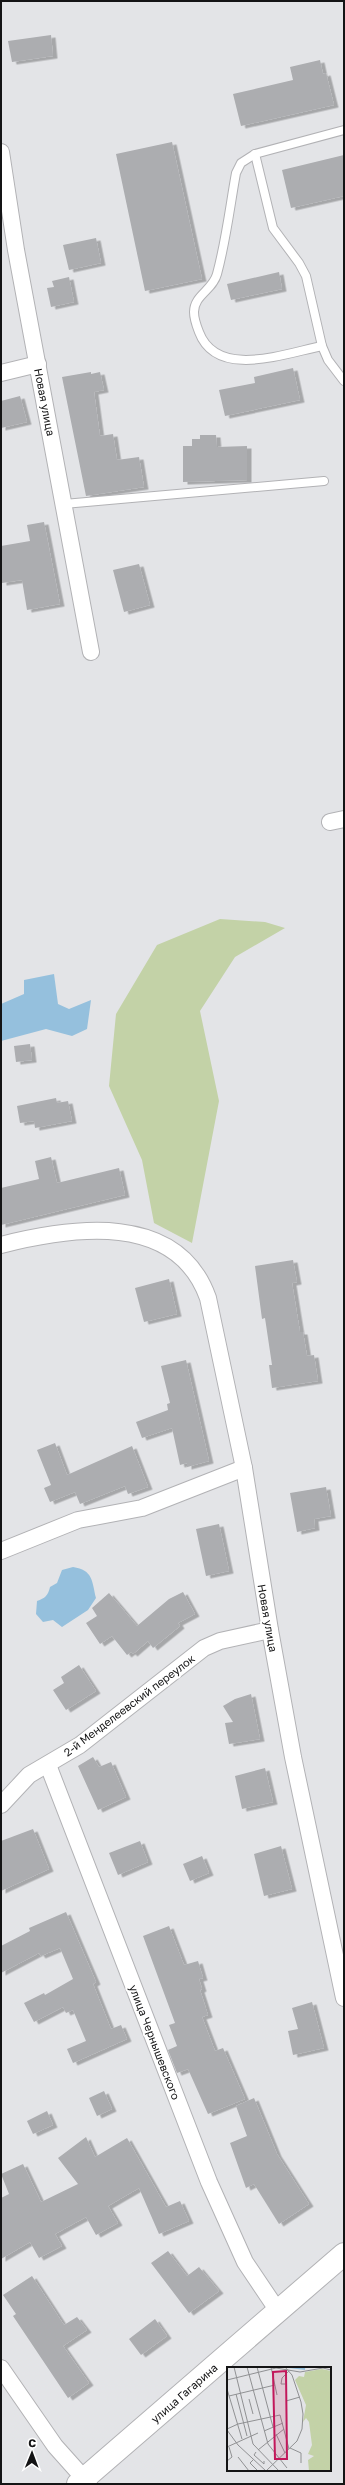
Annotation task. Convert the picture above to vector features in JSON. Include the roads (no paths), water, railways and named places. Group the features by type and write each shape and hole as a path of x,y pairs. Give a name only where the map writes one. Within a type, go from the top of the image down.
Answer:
{"main road":[{"name":"улица Гагарина","path":"83,2482 344,2254"}],"street":[{"name":"Новая улица","path":"1,152 91,652"},
{"path":"1,373 38,364"},
{"name":"Новая улица","path":"1,1244 78,1230 102,1230 130,1234 154,1241 171,1250 189,1264 202,1279 208,1298 244,1468 270,1630 293,1757 344,1998"},
{"path":"1,1551 78,1520 142,1508 244,1468"},
{"name":"2-й Менделеевский переулок","path":"1,1805 29,1775 48,1765 90,1737 204,1648 220,1641 270,1630"},
{"name":"улица Чернышевского","path":"48,1765 209,2182 245,2262 278,2311"},
{"path":"1,2368 55,2446 83,2482"}],"lane":[{"path":"322,346 248,361 235,360 216,353 208,347 197,328 194,313 195,303 217,276 236,173 241,163 255,154 344,130"},
{"path":"255,154 273,228 299,263 306,276 322,346 328,360 344,381"},
{"path":"64,504 324,481"}],"water":[{"path":"54,974 58,1004 69,1009 91,1000 87,1029 72,1036 46,1029 1,1041 1,1004 24,994 24,980"},
{"path":"73,1567 80,1568 88,1574 92,1582 96,1598 88,1610 62,1627 53,1620 43,1622 36,1614 37,1601 46,1596 50,1587 57,1583 62,1570"}]}
